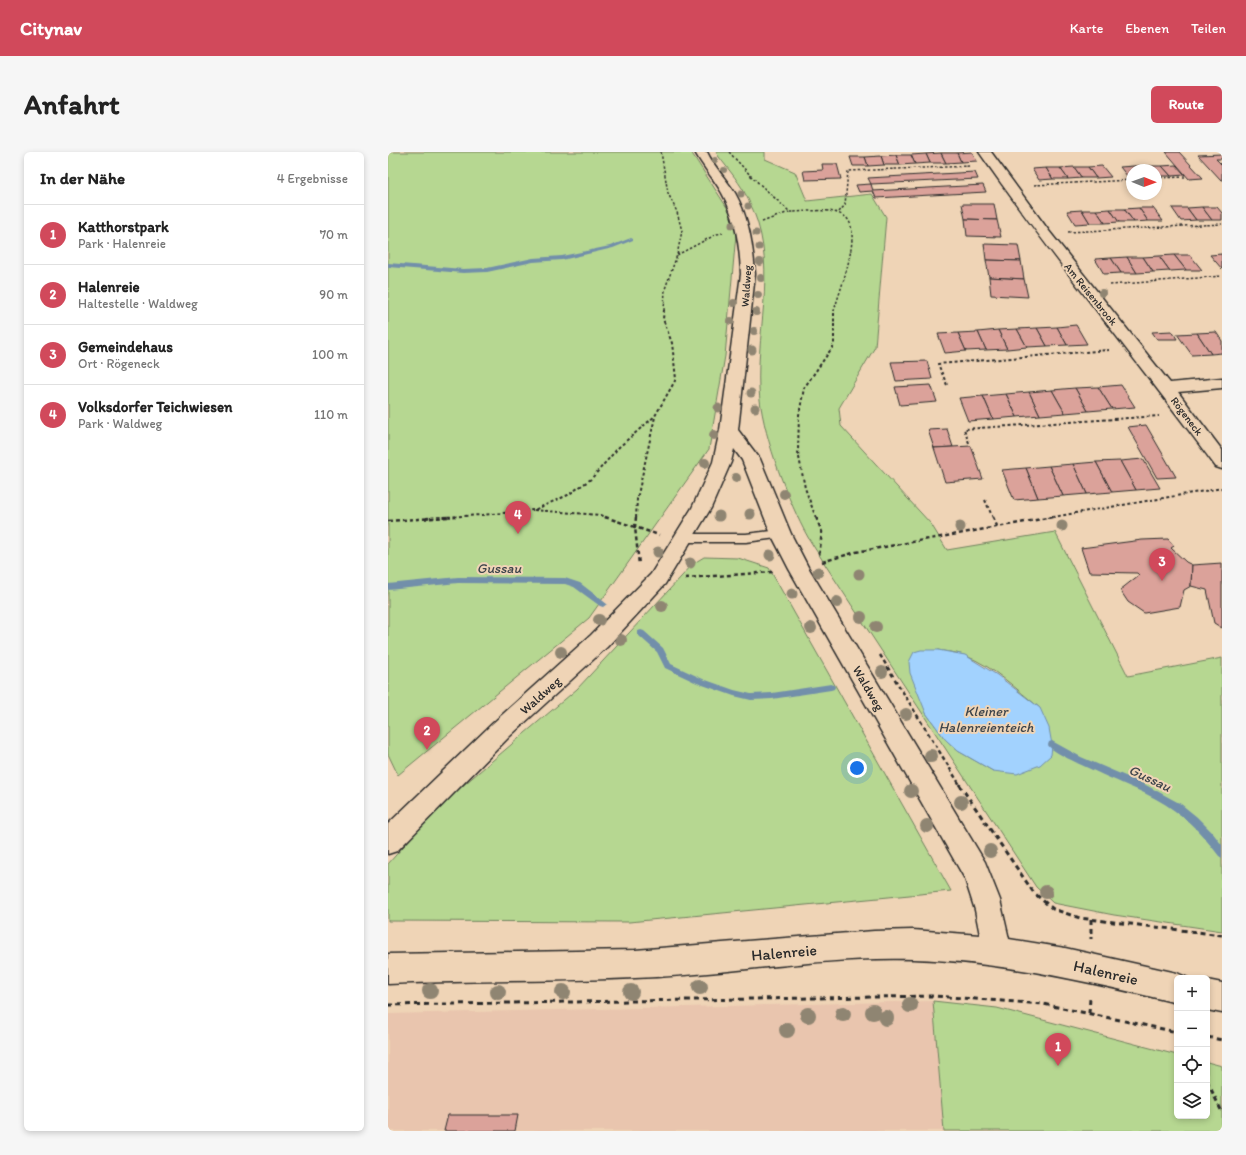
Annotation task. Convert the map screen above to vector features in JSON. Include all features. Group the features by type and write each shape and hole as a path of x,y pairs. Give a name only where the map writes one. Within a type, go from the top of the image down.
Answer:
{"main road":[{"name":"Waldweg","path":"388,842 496,734 599,641 658,579 684,538 713,482 722,462 729,430 748,274 748,254 743,228 734,204 701,152"},
{"name":"Am Reisenbrook","path":"985,152 1044,234 1166,388"},
{"path":"1166,388 1222,383"},
{"name":"Rögeneck","path":"1166,388 1222,463"},
{"name":"Waldweg","path":"729,430 751,459 781,534 799,569 975,871 988,904 996,951"},
{"name":"Halenreie","path":"388,969 637,964 874,945 942,946 996,951 1079,965 1174,987"},
{"path":"1210,996 1222,998"}],"lane":[{"path":"684,538 746,538 781,534"}],"path":[{"path":"656,541 660,535 635,527 636,499 645,466 655,416 676,379 674,354 663,319 665,289 677,255 682,232 677,212 668,193 661,152"},
{"path":"729,152 752,177 790,212"},
{"path":"839,212 845,204 848,171 993,165"},
{"path":"1162,178 1184,177"},
{"path":"1009,186 1126,180"},
{"path":"677,255 717,234 743,228 790,212 839,212 850,222 853,231 852,243 833,314 834,345 804,388 799,415 798,452 805,488 822,532 818,564 856,552 997,526 1222,488"},
{"path":"1044,234 1222,224"},
{"path":"1085,287 1222,276"},
{"path":"947,385 938,364 1135,348"},
{"path":"969,443 964,429 1185,414"},
{"path":"388,521 534,510 568,496 591,479 619,447 655,416"},
{"path":"985,500 997,526"},
{"path":"639,566 643,560"},
{"path":"878,652 950,770 1034,893 1053,909 1080,918 1222,935"},
{"path":"1091,919 1091,930"},
{"path":"388,1005 935,996 1043,1004 1174,1031"},
{"path":"1089,1013 1090,997"},
{"path":"1210,1038 1222,1040"},
{"path":"1208,1083 1222,1112"}],"shaded area":[{"path":"933,1001 944,1131 388,1131 388,1014"}],"green space":[{"path":"388,152 691,152 737,223 725,356 709,449 589,618 398,775 388,754"},
{"path":"716,152 765,152 765,159 795,172 807,201 872,194 886,217 875,347 839,408 841,426 931,524 947,550 1055,532 1128,676 1222,658 1222,931 1114,915 1053,903 1036,887 826,566 806,534 789,498 775,461 764,423 759,389 765,269 763,246 758,222 748,199","holes":["938,650 956,653 976,660 995,672 1040,708 993,771 958,751 945,739 926,713"]},
{"path":"704,557 738,558 769,568 951,891 629,922 388,921 388,864 440,805 577,689 694,563"},
{"path":"933,1001 997,1008 1174,1054 1174,1119 1210,1119 1210,1063 1222,1066 1222,1131 944,1131"}],"water":[{"name":"Kleiner Halenreienteich","path":"921,650 938,650 965,655 997,675 1040,708 1049,728 1052,745 1051,755 1040,765 1017,774 993,771 958,751 945,739 926,713 910,673 909,662 914,652"}],"building":[{"path":"972,152 977,161 961,162 957,153"},
{"path":"1166,152 1179,152 1203,178 1189,179"},
{"path":"941,153 946,163 930,163 926,154"},
{"path":"941,153 957,153 961,162 946,163"},
{"path":"926,154 930,163 915,164 911,155"},
{"path":"1222,154 1222,159 1216,159 1222,165 1221,180 1198,155"},
{"path":"896,155 900,165 884,165 881,156"},
{"path":"896,155 911,155 915,164 900,165"},
{"path":"881,156 884,165 868,166 865,157"},
{"path":"850,157 865,157 868,166 853,166"},
{"path":"822,164 837,164 841,179 805,180 803,171 823,170"},
{"path":"1176,165 1185,175 1171,176 1162,166"},
{"path":"1102,166 1111,177 1096,178 1088,167"},
{"path":"1162,166 1171,176 1162,176"},
{"path":"1074,167 1082,178 1068,179 1060,168"},
{"path":"1074,167 1088,167 1096,178 1082,178"},
{"path":"1120,167 1126,167 1126,174"},
{"path":"1046,168 1053,179 1039,180 1032,169"},
{"path":"1046,168 1060,168 1068,179 1053,179"},
{"path":"975,172 978,179 871,184 868,178"},
{"path":"871,184 873,191 859,192 856,185"},
{"path":"983,185 986,192 876,198 873,191"},
{"path":"962,204 994,204 997,220 965,219"},
{"path":"1202,207 1212,220 1196,220 1187,208"},
{"path":"1202,207 1217,207 1222,213 1222,220 1212,220"},
{"path":"1139,208 1153,208 1163,221 1148,221"},
{"path":"1139,208 1148,221 1134,222 1124,209"},
{"path":"1172,208 1187,208 1196,220 1181,221"},
{"path":"1110,209 1119,222 1105,223 1096,210"},
{"path":"1110,209 1124,209 1134,222 1119,222"},
{"path":"1082,210 1090,223 1075,224 1067,211"},
{"path":"1082,210 1096,210 1105,223 1090,223"},
{"path":"965,219 997,220 1001,237 967,236"},
{"path":"984,244 1018,245 1021,261 986,260"},
{"path":"1222,254 1222,269 1210,255"},
{"path":"1174,255 1190,255 1202,270 1186,270"},
{"path":"1174,255 1186,270 1170,271 1159,256"},
{"path":"1159,256 1170,271 1153,272 1143,257"},
{"path":"1127,257 1137,273 1121,273 1111,258"},
{"path":"1127,257 1143,257 1153,272 1137,273"},
{"path":"1111,258 1121,273 1104,274 1095,259"},
{"path":"986,260 1021,261 1024,279 989,277"},
{"path":"989,277 1024,279 1028,297 991,295"},
{"path":"1076,325 1087,344 1067,345 1057,327"},
{"path":"1057,327 1067,345 1047,346 1037,328"},
{"path":"1037,328 1047,346 1027,347 1017,329"},
{"path":"1017,329 1027,347 1007,349 998,330"},
{"path":"998,330 1007,349 986,350 978,332"},
{"path":"1172,331 1177,339 1157,339 1152,332"},
{"path":"978,332 986,350 966,351 958,333"},
{"path":"1216,332 1222,341 1222,353 1211,354 1197,333"},
{"path":"958,333 966,351 945,353 938,334"},
{"path":"1197,333 1211,354 1192,355 1177,334"},
{"path":"927,361 932,379 896,381 891,362"},
{"path":"931,385 937,402 900,405 895,387"},
{"path":"1121,385 1135,407 1112,409 1098,387"},
{"path":"1098,387 1112,409 1088,411 1075,388"},
{"path":"1075,388 1088,411 1065,413 1052,390"},
{"path":"1052,390 1065,413 1040,415 1029,392"},
{"path":"1029,392 1040,415 1017,417 1006,394"},
{"path":"1006,394 1017,417 993,419 983,396"},
{"path":"983,396 993,419 968,421 959,398"},
{"path":"1146,425 1176,477 1157,478 1128,427"},
{"path":"947,429 953,447 934,448 928,430"},
{"path":"971,446 983,479 945,482 934,448"},
{"path":"1143,459 1160,488 1136,490 1120,461"},
{"path":"1120,461 1136,490 1112,492 1096,462"},
{"path":"1096,462 1112,492 1087,494 1073,464"},
{"path":"1073,464 1087,494 1063,496 1049,466"},
{"path":"1049,466 1063,496 1038,498 1026,468"},
{"path":"1026,468 1038,498 1014,500 1002,470"},
{"path":"1168,539 1174,546 1171,548 1186,562 1192,565 1191,586 1184,590 1180,607 1144,613 1128,602 1120,590 1139,575 1137,573 1089,572 1081,548 1142,540"},
{"path":"1222,563 1222,628 1214,623 1207,590 1191,586 1192,565"},
{"path":"448,1115 518,1115 515,1131 444,1131"}],"waterway":[{"path":"388,265 463,271 487,270 533,260 562,258 611,247 631,239"},
{"name":"Gussau","path":"388,587 458,580 565,581 577,585 603,604"},
{"name":"Gussau","path":"641,633 660,650 668,666 700,681 734,693 751,697 772,696 831,687"},
{"name":"Gussau","path":"1052,745 1067,754 1160,796 1178,807 1209,835 1222,853"}],"place":[{"name":"Volksdorfer Teichwiesen","path":"518,534"},
{"name":"Gemeindehaus","path":"1162,581"},
{"name":"Halenreie","path":"427,750"},
{"name":"Katthorstpark","path":"1058,1066"}]}
